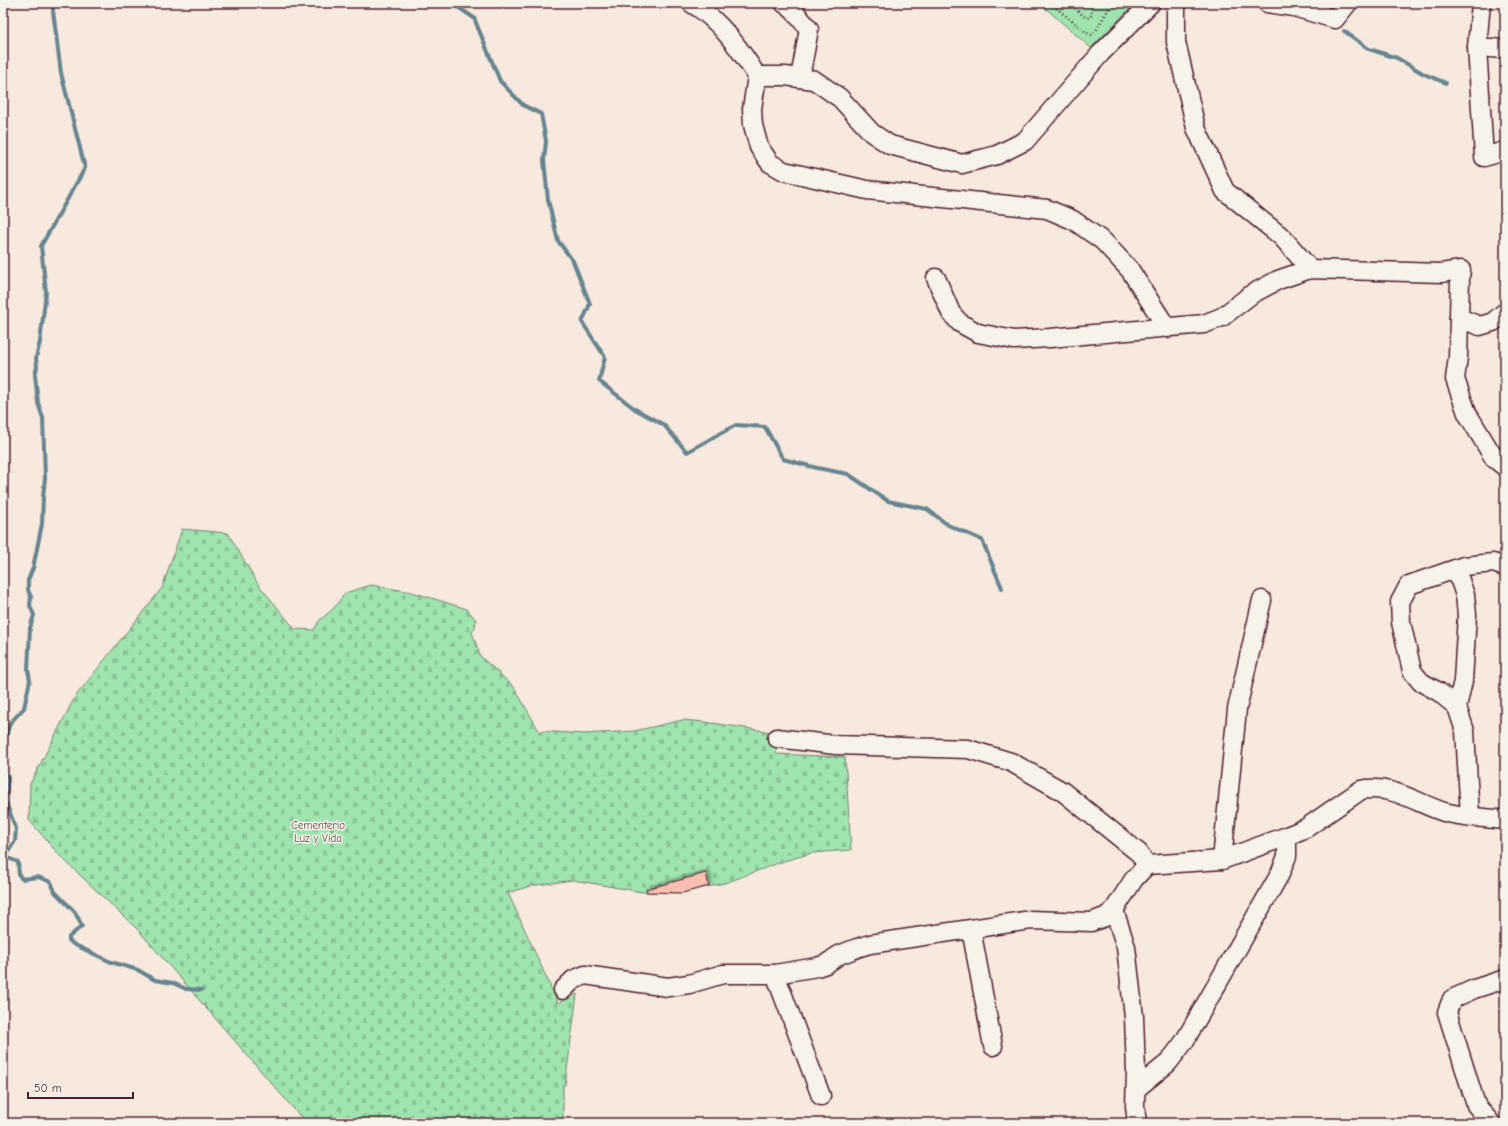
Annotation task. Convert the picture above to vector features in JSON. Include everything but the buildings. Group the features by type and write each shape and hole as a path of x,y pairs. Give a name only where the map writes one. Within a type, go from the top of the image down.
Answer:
{"street":[{"path":"691,3 700,8 735,42 757,76 752,109 753,125 759,148 770,163 784,171 867,190 1047,209 1073,220 1103,241 1130,270 1167,328"},
{"path":"784,3 793,10 809,30 800,78"},
{"path":"757,76 785,76 814,80 840,98 872,133 890,145 962,164 997,155 1025,141 1101,53 1151,3"},
{"path":"1176,3 1176,42 1196,128 1225,191 1282,237 1310,270"},
{"path":"1267,3 1294,7 1335,19 1348,3"},
{"path":"1481,3 1477,47 1484,157 1505,151"},
{"path":"1477,47 1505,49"},
{"path":"936,278 951,313 960,323 978,333 1014,340 1204,324 1222,317 1252,294 1278,280 1310,270 1441,273 1461,270 1458,357 1455,379 1467,413 1494,458 1505,467"},
{"path":"1459,318 1480,326 1493,322 1505,312"},
{"path":"1457,707 1438,692 1421,682 1412,672 1401,622 1400,602 1409,585 1464,566 1493,563 1505,567"},
{"path":"1456,569 1464,595 1467,615 1463,681 1457,707 1465,731 1470,816"},
{"path":"1222,860 1237,709 1262,600"},
{"path":"777,738 836,745 968,749 1011,762 1062,791 1139,853 1147,865"},
{"path":"563,990 573,980 585,975 668,987 689,984 723,974 775,974 826,964 839,955 870,944 1031,920 1091,922 1105,917 1114,910 1134,879 1147,865 1222,860 1306,828 1361,790 1372,788 1383,788 1455,815 1505,820"},
{"path":"1136,1089 1168,1063 1184,1042 1280,874 1286,856 1287,836"},
{"path":"1114,910 1126,947 1134,1017 1135,1106 1137,1123"},
{"path":"971,929 993,1046"},
{"path":"775,974 821,1096"},
{"path":"1491,1123 1476,1106 1447,1012 1452,999 1474,989 1505,979"}],"path":[{"path":"1050,3 1086,34 1092,35 1098,30 1106,13 1114,3"},
{"path":"1069,3 1085,17 1089,18 1092,14 1092,3"}],"green space":[{"path":"1043,3 1135,3 1091,48 1044,7"},
{"name":"Cementerio Luz y Vida","path":"182,529 228,533 258,584 295,629 314,630 319,621 335,607 345,593 371,585 412,592 467,609 476,620 475,627 472,632 480,656 514,687 539,731 584,734 634,731 683,720 778,733 776,754 845,757 851,850 812,853 781,862 728,882 682,893 642,892 573,880 530,886 508,893 558,1003 577,994 565,1085 563,1085 563,1123 306,1123 140,932 61,857 29,820 30,784 75,697 162,588"}],"waterway":[{"path":"3,753 4,741 10,723 24,708 30,680 28,670 30,628 34,615 30,606 31,597 28,590 28,580 33,568 42,524 45,478 43,418 38,403 35,375 37,367 36,358 40,342 46,292 41,246 85,168 61,73 52,3"},
{"path":"452,3 474,18 500,81 523,105 541,114 546,141 544,160 548,200 558,241 573,261 590,304 582,322 605,357 599,381 635,409 664,425 687,452 736,425 765,427 783,459 848,474 888,501 927,509 948,525 982,540 1002,588"},
{"path":"1344,31 1369,49 1397,58 1424,74 1446,83"},
{"path":"3,768 8,778 5,800 16,829 15,841 8,852 8,858 18,862 19,875 22,879 38,877 51,882 55,892 75,912 82,926 69,937 69,940 73,944 111,962 138,970 155,980 173,983 186,989 201,990"}]}
